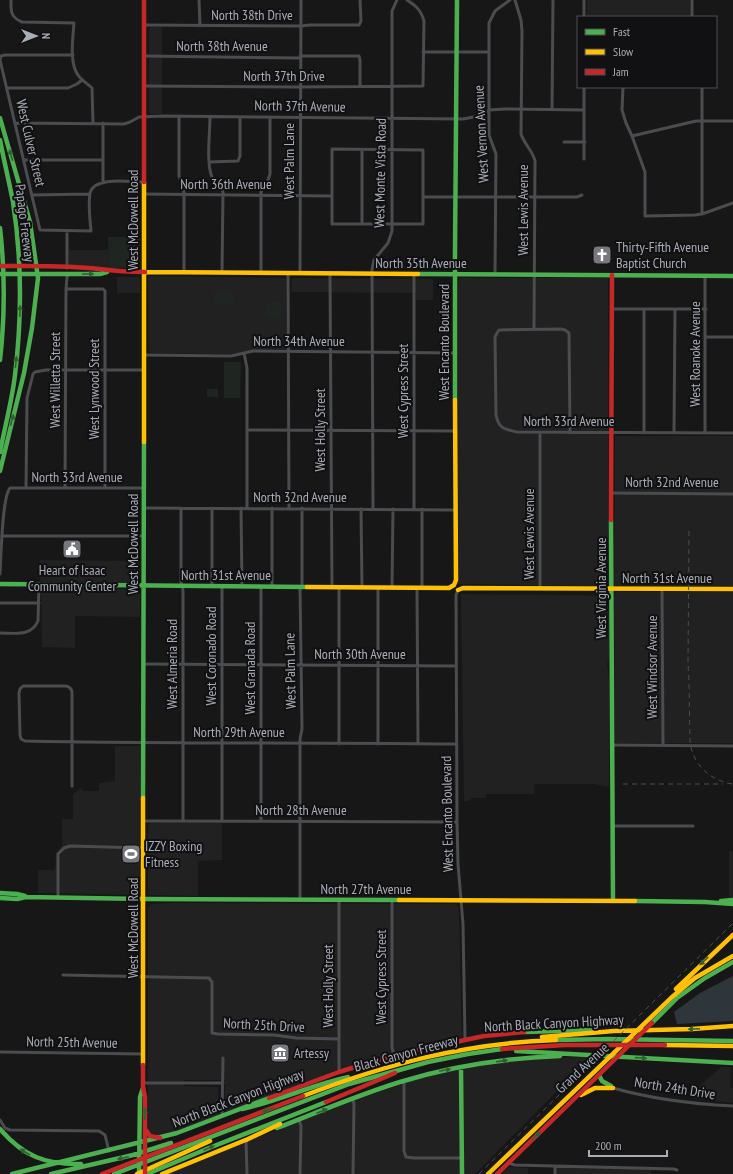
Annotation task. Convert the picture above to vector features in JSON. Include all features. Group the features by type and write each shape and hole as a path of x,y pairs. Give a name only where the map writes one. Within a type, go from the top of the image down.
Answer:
{"main road":[{"name":"West McDowell Road","path":"144,0 143,1085 145,1097 146,1174"},
{"name":"West Encanto Boulevard","path":"452,586 456,580 455,274 457,0"},
{"path":"0,118 30,222 35,274 38,278 26,360 0,471"},
{"name":"Papago Freeway","path":"0,140 15,217 19,260 20,296 19,332 15,374 0,452"},
{"name":"Papago Freeway","path":"0,228 3,254 4,301 0,360"},
{"name":"North 35th Avenue","path":"0,266 35,266 144,272 733,276"},
{"name":"North 35th Avenue","path":"0,274 100,274 109,271"},
{"name":"West Virginia Avenue","path":"612,275 611,588 613,901"},
{"name":"North 31st Avenue","path":"0,584 420,588 449,588 452,586"},
{"name":"North 31st Avenue","path":"458,590 464,588 733,589"},
{"name":"North 27th Avenue","path":"0,893 17,894 26,897"},
{"name":"North 27th Avenue","path":"0,898 17,899 26,897 58,897 144,899 613,901 705,902 733,904"},
{"name":"North 27th Avenue","path":"705,902 733,900"},
{"path":"654,1014 696,969 733,935"},
{"name":"Grand Avenue","path":"488,1174 672,997 695,978 733,956"},
{"name":"Grand Avenue","path":"497,1174 650,1024 687,990 733,962"},
{"name":"North Black Canyon Highway","path":"12,1174 177,1133 339,1072 394,1055 465,1039 526,1032 692,1029 733,1026"},
{"path":"505,1044 541,1037 614,1031"},
{"name":"Black Canyon Freeway","path":"102,1174 356,1077 427,1056 462,1049 505,1044 564,1040 733,1041"},
{"path":"114,1174 349,1084 432,1061 476,1053 538,1046 578,1045 733,1047"},
{"name":"Black Canyon Freeway","path":"120,1174 347,1089 395,1073 453,1060 516,1051 571,1048 733,1047"},
{"path":"516,1051 733,1063"},
{"path":"162,1174 352,1099 432,1073 461,1067 523,1058 602,1055"},
{"path":"461,1067 461,1173"},
{"path":"146,1174 315,1107 395,1073"},
{"path":"599,1075 602,1081 614,1088"},
{"path":"242,1109 334,1079 356,1077"},
{"name":"West McDowell Road","path":"138,1174 140,1097 143,1085"},
{"path":"573,1100 595,1088 614,1088"},
{"path":"246,1140 315,1107"},
{"path":"2,1128 12,1144 32,1156 44,1161 70,1165 104,1162"},
{"path":"145,1128 150,1136 160,1138"},
{"path":"51,1174 134,1156 214,1130"},
{"path":"138,1174 210,1141"}],"street":[{"path":"11,0 11,12 16,19 27,23 74,23 74,69 82,80 92,88 93,123"},
{"path":"200,0 200,26"},
{"name":"West Palm Lane","path":"300,273 301,0"},
{"name":"North 38th Drive","path":"144,25 359,25 361,21 360,0"},
{"name":"West Monte Vista Road","path":"373,509 372,274 374,260 389,240 392,224 392,12 397,0"},
{"path":"406,0 417,7 422,13 424,21 423,52 489,52"},
{"name":"West Vernon Avenue","path":"495,274 496,154 489,134 489,23 495,11 510,0"},
{"name":"West Lewis Avenue","path":"515,0 521,20 522,31 521,134 523,140 534,155 534,329"},
{"path":"552,110 553,0"},
{"path":"584,0 584,16"},
{"path":"692,0 692,16"},
{"name":"North 37th Drive","path":"144,86 423,86 423,52"},
{"path":"0,59 5,55 73,55"},
{"name":"North 38th Avenue","path":"144,56 359,56 360,86"},
{"name":"West Culver Street","path":"0,59 40,230 67,231"},
{"path":"7,88 68,88 82,80"},
{"path":"584,88 584,159"},
{"path":"623,88 622,110 645,172 645,216 702,214 733,203"},
{"path":"702,88 702,214"},
{"name":"North 37th Avenue","path":"15,123 127,123 140,117 179,116 456,119 467,118 489,110 584,110"},
{"path":"179,116 179,176 184,194 184,272"},
{"path":"210,117 209,162 211,176 214,183 222,190 223,195 222,273"},
{"path":"209,162 238,162 240,156 240,117"},
{"path":"261,273 261,192 270,174 270,117"},
{"path":"632,136 702,120 733,121"},
{"path":"103,123 103,182"},
{"path":"564,142 585,142"},
{"path":"332,149 362,150 423,150 423,224 332,224 332,149"},
{"path":"362,150 362,224"},
{"path":"24,160 103,160"},
{"path":"67,268 67,231 91,231 90,194 95,186 103,182 144,182"},
{"path":"32,195 90,194"},
{"name":"North 36th Avenue","path":"144,194 332,196"},
{"path":"423,197 578,198 582,195"},
{"path":"288,273 289,508"},
{"name":"West Holly Street","path":"330,273 332,587"},
{"name":"West Willetta Street","path":"65,488 66,289 67,277 69,274"},
{"name":"West Cypress Street","path":"414,274 414,509"},
{"name":"West Roanoke Avenue","path":"705,276 705,433"},
{"name":"West Lynwood Street","path":"66,289 104,290 104,488"},
{"path":"612,309 706,309"},
{"path":"644,309 644,433"},
{"path":"674,433 675,309"},
{"name":"North 33rd Avenue","path":"534,329 503,329 496,333 496,408 498,423 504,429 517,432 570,433 733,433"},
{"path":"534,329 561,329 567,331 570,337 570,433"},
{"path":"706,337 733,337"},
{"name":"North 34th Avenue","path":"144,355 231,356 253,351 456,353"},
{"path":"244,353 247,368 248,508"},
{"path":"26,488 27,398 33,374 38,370 144,370"},
{"path":"247,430 456,431"},
{"name":"West Lewis Avenue","path":"540,432 540,588"},
{"name":"North 33rd Avenue","path":"2,536 5,507 10,488 144,488"},
{"name":"North 32nd Avenue","path":"611,493 733,494"},
{"name":"North 32nd Avenue","path":"144,508 331,508 455,510"},
{"name":"West Almeria Road","path":"181,508 183,821"},
{"name":"West Coronado Road","path":"212,508 212,586"},
{"path":"241,508 242,586"},
{"path":"272,508 272,586"},
{"name":"West Palm Lane","path":"300,899 302,508"},
{"path":"362,509 362,587"},
{"path":"392,587 393,509"},
{"path":"418,744 418,666 422,509"},
{"path":"0,574 2,536 144,536"},
{"path":"0,633 26,633 32,630 38,621 39,584"},
{"name":"West Coronado Road","path":"222,586 222,821"},
{"name":"West Granada Road","path":"261,586 261,821"},
{"path":"339,587 339,744"},
{"path":"378,587 378,744"},
{"name":"West Windsor Avenue","path":"662,589 663,745"},
{"name":"West Encanto Boulevard","path":"458,590 456,595 457,822 458,864 462,900 465,1039"},
{"path":"0,603 39,603"},
{"name":"North 30th Avenue","path":"144,664 456,666"},
{"name":"North 29th Avenue","path":"72,741 72,692 70,687 22,686 19,693 20,735 21,739 25,741 457,744"},
{"path":"72,741 72,786"},
{"path":"613,745 733,746"},
{"name":"North 28th Avenue","path":"144,821 457,822"},
{"path":"613,826 693,826"},
{"path":"58,897 58,854 64,848 70,846 144,848"},
{"name":"West Holly Street","path":"339,900 339,1072"},
{"name":"West Cypress Street","path":"392,900 392,1048 394,1055"},
{"path":"63,975 144,977"},
{"name":"North 25th Drive","path":"144,977 210,979 212,982 212,1033 274,1034 296,1038 339,1038"},
{"name":"North 25th Avenue","path":"0,1052 143,1054"},
{"path":"222,1116 223,1058"},
{"path":"404,1081 404,1152 406,1157 461,1158"},
{"path":"143,1085 222,1083"},
{"name":"North 24th Drive","path":"614,1088 650,1097 706,1105 733,1106"},
{"path":"352,1099 354,1103 354,1174"},
{"path":"0,1120 2,1128 10,1130 99,1131 105,1135 109,1151"},
{"path":"299,1120 301,1126 300,1174"},
{"path":"246,1140 247,1174"},
{"path":"503,1159 514,1165 677,1170"},
{"path":"555,1166 555,1174"}],"shaded area":[{"path":"587,0 690,0 690,16 587,16"},
{"path":"162,27 162,114 150,114 149,112 149,28"},
{"path":"108,237 140,237 139,268 109,268"},
{"path":"69,250 109,250 109,268 71,266 69,264"},
{"path":"151,276 285,278 286,349 252,350 232,354 151,353 149,350 148,279"},
{"path":"117,277 139,277 140,293 117,293"},
{"path":"292,278 433,279 433,300 416,300 416,293 291,292"},
{"path":"460,278 608,278 609,586 458,584 458,282"},
{"path":"214,292 233,292 233,304 214,304"},
{"path":"267,302 282,302 281,316 279,319 270,319 266,311"},
{"path":"251,335 260,335 261,343 252,344"},
{"path":"224,362 241,362 240,398 224,398"},
{"path":"207,389 218,389 218,397 207,397"},
{"path":"615,436 733,436 733,586 614,586"},
{"path":"40,560 140,561 140,580 138,583 40,583"},
{"path":"43,587 137,589 140,592 140,617 75,616 75,648 42,647 41,589"},
{"path":"616,592 733,592 733,743 616,743 614,594"},
{"path":"461,594 580,595 606,597 609,613 609,661 607,663 609,680 609,787 594,784 535,784 534,794 486,794 486,798 472,798 469,801 464,801"},
{"path":"115,746 140,746 140,893 137,895 38,893 38,870 55,870 56,853 62,845 62,819 73,819 73,794 81,788 83,791 99,791 99,783 115,781"},
{"path":"150,823 222,823 222,860 198,861 198,896 148,894 148,826"},
{"path":"729,851 733,851 733,899 729,899"},
{"path":"151,904 456,904 459,907 462,1037 336,1070 330,1074 229,1111 226,1111 225,1109 225,1080 184,1080 184,1086 218,1087 219,1115 160,1136 152,1134 149,1131 148,1125 148,907"},
{"path":"733,976 733,1021 677,1024 674,1012 700,993"},
{"path":"450,1032 453,1033 451,1040 440,1042 440,1036 449,1035"},
{"path":"591,1057 475,1174 168,1174 192,1163 340,1105 414,1080 453,1070 464,1070 471,1067 511,1061 545,1058"},
{"path":"721,1067 731,1067 730,1087 733,1088 733,1103 695,1099 693,1092"},
{"path":"555,1166 651,1168 651,1174 555,1174"},
{"path":"509,1167 528,1168 528,1174 501,1174"}],"railway":[{"path":"689,531 688,663 690,743 695,759 704,771 717,779 732,784"},
{"path":"623,784 723,784"},
{"path":"479,1174 733,923"}],"traffic: fast":[{"path":"455,400 457,0"},
{"path":"0,118 30,222 38,278 32,328 24,373 0,471"},
{"path":"0,140 16,224 20,288 19,332 15,375 0,452"},
{"path":"0,228 4,294 0,360"},
{"path":"0,274 100,274 107,272"},
{"path":"418,274 733,276"},
{"path":"143,798 144,442"},
{"path":"611,520 613,901"},
{"path":"0,584 307,587"},
{"path":"0,893 25,896"},
{"path":"0,898 399,900"},
{"path":"721,901 733,900"},
{"path":"635,901 733,904"},
{"path":"652,1023 677,998 705,978 733,962"},
{"path":"524,1032 593,1030"},
{"path":"556,1040 608,1039 733,1041"},
{"path":"114,1174 349,1084 428,1062 502,1049"},
{"path":"516,1051 733,1063"},
{"path":"277,1128 369,1092 439,1071 499,1061 560,1056"},
{"path":"461,1067 462,1174"},
{"path":"599,1075 602,1081 611,1086"},
{"path":"242,1109 348,1077"},
{"path":"139,1174 140,1097 143,1088"},
{"path":"12,1174 177,1133 269,1098"},
{"path":"147,1174 326,1102"},
{"path":"0,1129 17,1146 36,1157 57,1163 81,1164"},
{"path":"51,1174 133,1155 171,1143"}],"traffic: slow":[{"path":"144,182 144,442"},
{"path":"145,272 418,274"},
{"path":"307,587 449,588 454,585 456,580 455,400"},
{"path":"458,590 463,588 733,589"},
{"path":"143,798 143,1065"},
{"path":"399,900 635,901"},
{"path":"676,989 733,935"},
{"path":"488,1174 672,997 695,978 733,956"},
{"path":"542,1037 614,1031 692,1029 733,1026"},
{"path":"303,1096 365,1074 427,1057 490,1046 556,1040"},
{"path":"665,1045 733,1046"},
{"path":"581,1095 595,1088 613,1088"},
{"path":"246,1140 280,1124"},
{"path":"162,1174 248,1139"},
{"path":"137,1174 210,1141"}],"traffic: jam":[{"path":"144,0 144,182"},
{"path":"0,266 62,266 145,272"},
{"path":"611,520 612,275"},
{"path":"497,1174 652,1023"},
{"path":"269,1098 339,1072 394,1055 484,1036 524,1032"},
{"path":"502,1049 565,1045 665,1045"},
{"path":"143,1065 143,1087 145,1097 145,1173"},
{"path":"326,1102 395,1073"},
{"path":"102,1174 303,1096"},
{"path":"146,1130 150,1136 160,1138"}],"place":[{"name":"Thirty-Fifth Avenue Baptist Church","path":"602,255"},
{"name":"Heart of Isaac Community Center","path":"72,549"},
{"name":"IZZY Boxing Fitness","path":"131,854"},
{"name":"Artessy","path":"280,1053"}]}
